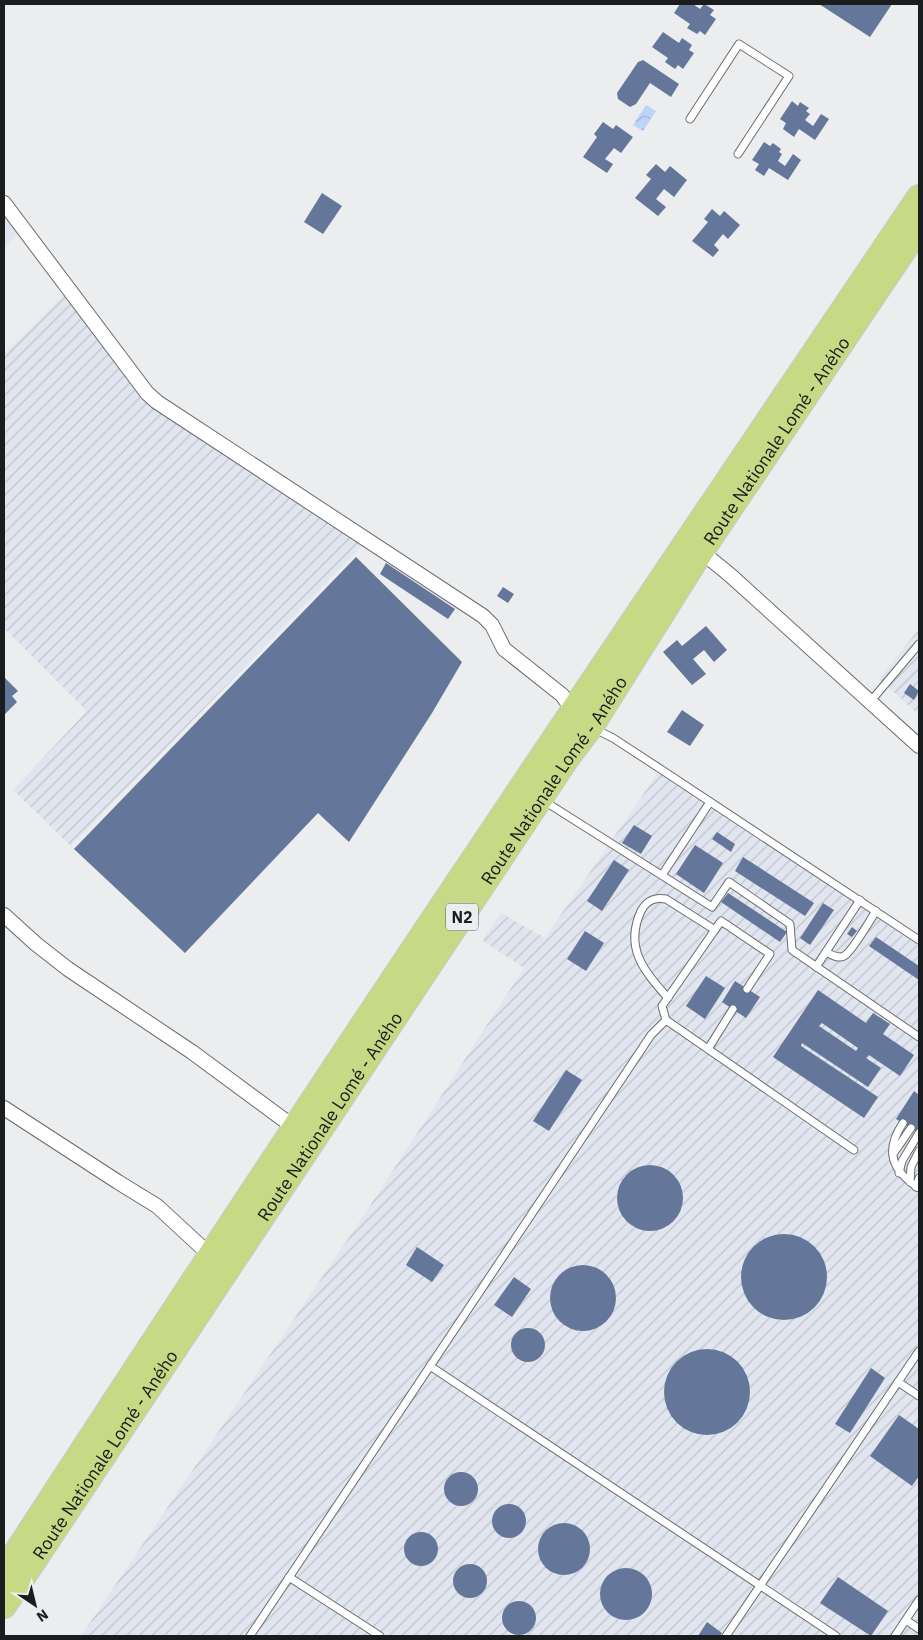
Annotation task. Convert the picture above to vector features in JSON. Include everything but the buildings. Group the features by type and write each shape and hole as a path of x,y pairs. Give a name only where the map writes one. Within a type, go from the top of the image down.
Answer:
{"highway":[{"name":"Route Nationale Lomé - Aného","path":"4,1571 295,1128 582,719 919,197"},
{"name":"Route Nationale Lomé - Aného","path":"694,545 919,228"},
{"name":"Route Nationale Lomé - Aného","path":"4,1606 384,1032 541,799 582,719"}],"street":[{"path":"4,202 152,398 483,616 492,625 504,649 562,695 582,719"},
{"path":"694,545 730,575 919,746"},
{"path":"4,915 36,944 68,969 192,1052 295,1128"},
{"path":"4,1108 157,1206 210,1255"}],"lane":[{"path":"690,119 738,44 789,76 738,154"},
{"path":"870,702 918,649"},
{"path":"582,719 919,940"},
{"path":"541,799 712,907 728,882 790,924 792,950 919,1038"},
{"path":"662,875 710,802"},
{"path":"668,998 642,966 636,951 634,930 644,906 650,900 657,898 666,899 715,930"},
{"path":"816,967 860,900"},
{"path":"826,952 838,957 845,956 876,911"},
{"path":"747,989 770,954 721,921 662,1006 666,1020 854,1150"},
{"path":"708,1049 733,1009"},
{"path":"250,1636 651,1035 666,1020"},
{"path":"903,1123 895,1134 893,1155 899,1173 918,1188"},
{"path":"893,1155 911,1128"},
{"path":"899,1173 902,1161 919,1133"},
{"path":"910,1182 911,1167 919,1151"},
{"path":"918,1188 919,1178"},
{"path":"726,1636 919,1351"},
{"path":"430,1366 836,1636"},
{"path":"898,1382 919,1396"},
{"path":"289,1577 380,1636"},
{"path":"895,1636 919,1600"},
{"path":"906,1620 919,1629"}],"shaded area":[{"path":"4,214 19,232 4,248"},
{"path":"65,294 153,407 275,486 362,546 71,846 13,790 87,711 4,628 4,354"},
{"path":"919,629 919,715 879,679"},
{"path":"659,771 919,946 919,1636 81,1636 366,1212 524,968 482,940 501,913 545,938"}],"water":[{"path":"646,105 656,111 643,131 633,125"}]}
